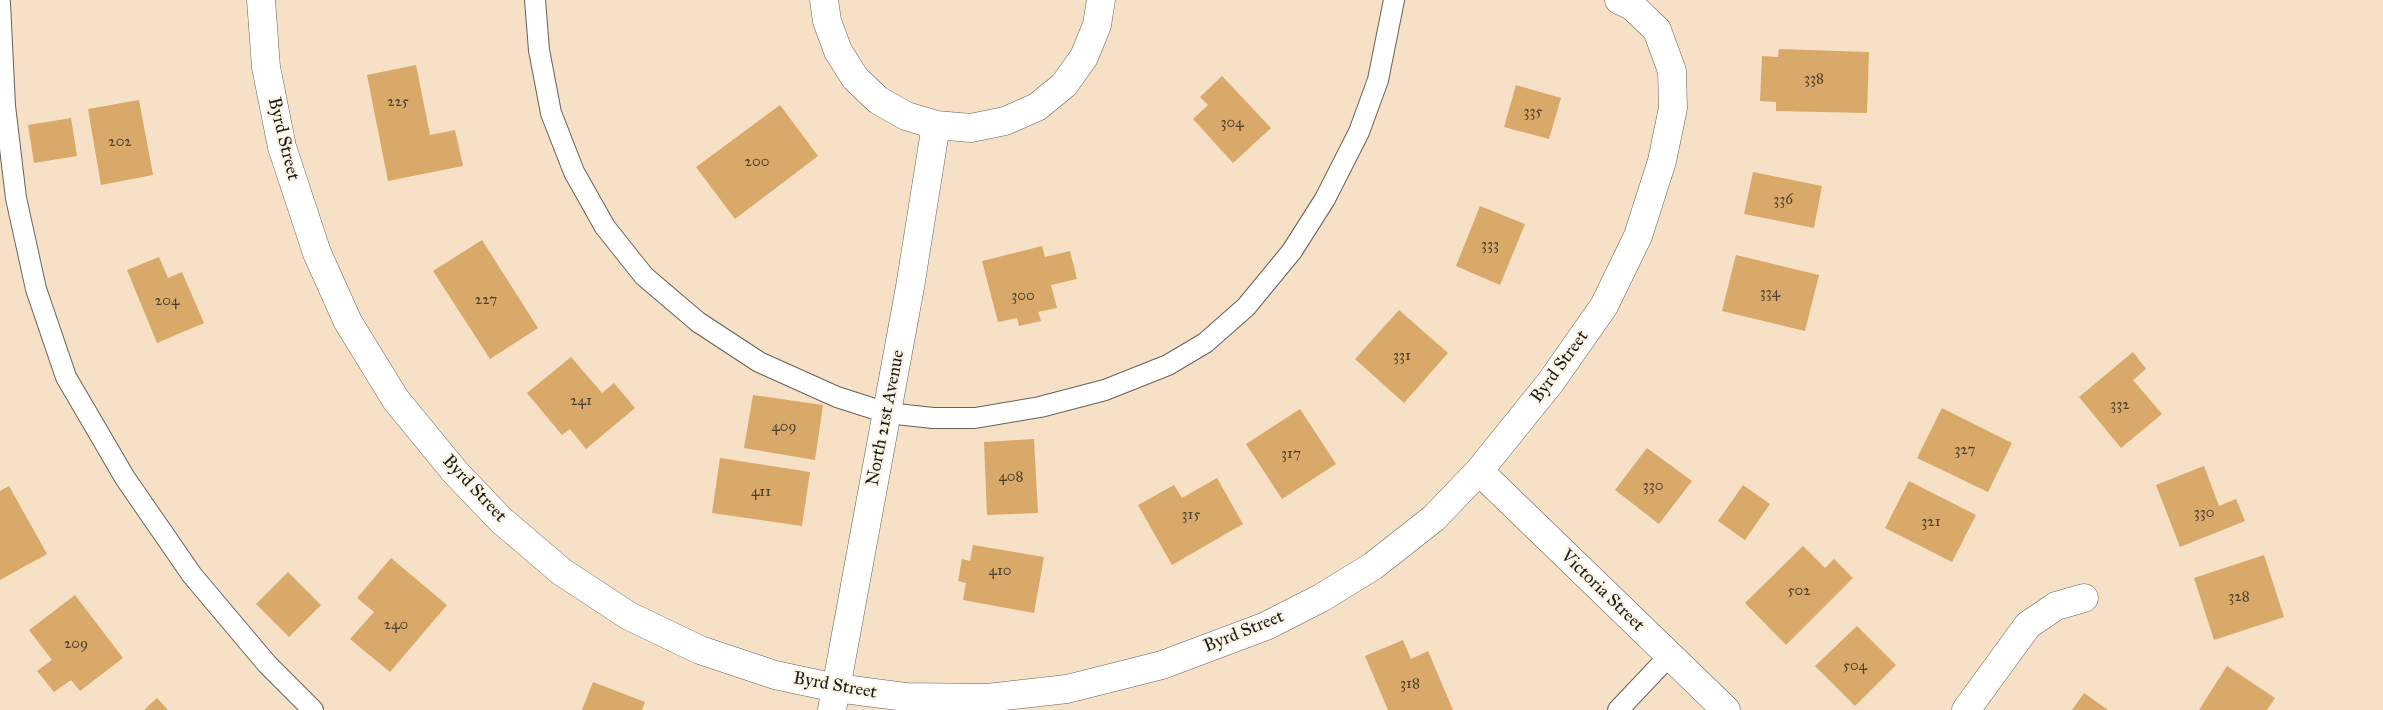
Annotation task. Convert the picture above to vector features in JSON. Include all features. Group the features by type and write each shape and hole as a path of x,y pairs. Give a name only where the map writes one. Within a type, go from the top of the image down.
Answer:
{"street":[{"name":"Byrd Street","path":"261,0 266,67 282,147 317,253 348,322 396,400 456,473 501,520 562,572 629,616 700,650 775,675 834,699 905,697 987,698 1067,689 1162,665 1266,626 1321,598 1373,566 1434,518 1479,471 1550,383 1604,306 1638,236 1662,161 1673,108 1672,72 1657,30 1632,6 1619,0"},
{"path":"824,0 827,21 838,51 855,78 878,100 906,116 936,125 971,128 1005,122 1037,107 1064,85 1084,57 1097,25 1101,0"},
{"name":"North 21st Avenue","path":"834,699 910,286 936,125"},
{"name":"Victoria Street","path":"1479,471 1726,710"},
{"path":"1966,710 2028,625 2056,606 2084,598"}],"lane":[{"path":"535,0 538,50 552,113 574,172 605,227 644,276 698,322 759,362 826,393 887,413 922,418 975,418 1040,407 1114,387 1168,365 1205,342 1246,307 1292,251 1325,199 1359,132 1378,80 1394,12 1394,0"},
{"path":"0,3 5,106 16,198 36,289 66,377 125,478 192,574 268,664 314,710"},
{"path":"1618,710 1670,656"}],"building":[{"path":"1779,49 1869,52 1867,113 1776,111 1776,102 1760,101 1762,56 1778,57"},
{"path":"416,65 430,135 455,130 463,166 388,181 367,75"},
{"path":"1222,76 1271,128 1233,163 1193,119 1208,105 1200,97"},
{"path":"1516,85 1561,98 1549,139 1504,127"},
{"path":"139,100 153,175 101,185 88,109"},
{"path":"780,105 818,156 735,219 696,167"},
{"path":"71,118 77,156 34,163 28,125"},
{"path":"1753,172 1822,186 1814,228 1744,214"},
{"path":"1480,206 1525,224 1500,285 1456,266"},
{"path":"482,240 538,328 490,359 433,271"},
{"path":"1042,246 1045,257 1070,251 1077,279 1051,285 1057,308 1038,312 1041,321 1019,326 1017,318 998,322 982,261"},
{"path":"1736,255 1819,275 1805,331 1722,311"},
{"path":"159,257 168,278 182,272 204,323 157,343 127,270"},
{"path":"1399,310 1448,353 1404,403 1355,359"},
{"path":"2133,352 2146,369 2133,380 2162,414 2121,448 2079,397"},
{"path":"571,357 602,393 614,383 635,408 586,449 570,429 562,435 527,393"},
{"path":"753,395 823,405 815,460 744,448"},
{"path":"1942,408 2012,443 1988,492 1917,458"},
{"path":"1300,409 1336,464 1282,499 1246,444"},
{"path":"1034,439 1038,513 987,515 984,442"},
{"path":"1647,448 1692,481 1659,524 1615,490"},
{"path":"720,458 810,472 802,526 712,513"},
{"path":"2204,466 2219,506 2236,499 2245,521 2180,547 2156,485"},
{"path":"1217,478 1243,524 1172,565 1138,505 1174,485 1182,498"},
{"path":"1909,481 1976,515 1952,562 1885,528"},
{"path":"1743,485 1770,504 1745,540 1718,521"},
{"path":"9,486 47,554 0,580 0,491"},
{"path":"973,545 1044,557 1034,613 963,600 966,583 958,581 962,559 970,561"},
{"path":"1803,546 1825,568 1834,559 1853,578 1786,645 1745,603"},
{"path":"2264,555 2284,617 2214,640 2194,578"},
{"path":"391,558 447,605 390,672 350,639 374,612 357,598"},
{"path":"288,572 321,605 289,637 256,604"},
{"path":"75,595 123,658 80,691 71,680 54,692 37,671 52,660 29,630"},
{"path":"1857,626 1896,665 1855,706 1815,666"},
{"path":"1403,640 1411,659 1428,651 1453,710 1388,710 1365,656"},
{"path":"2227,666 2275,698 2267,710 2199,710"},
{"path":"593,682 645,702 642,710 582,710"},
{"path":"2084,693 2108,710 2072,710"},
{"path":"157,698 168,710 144,710"}]}
